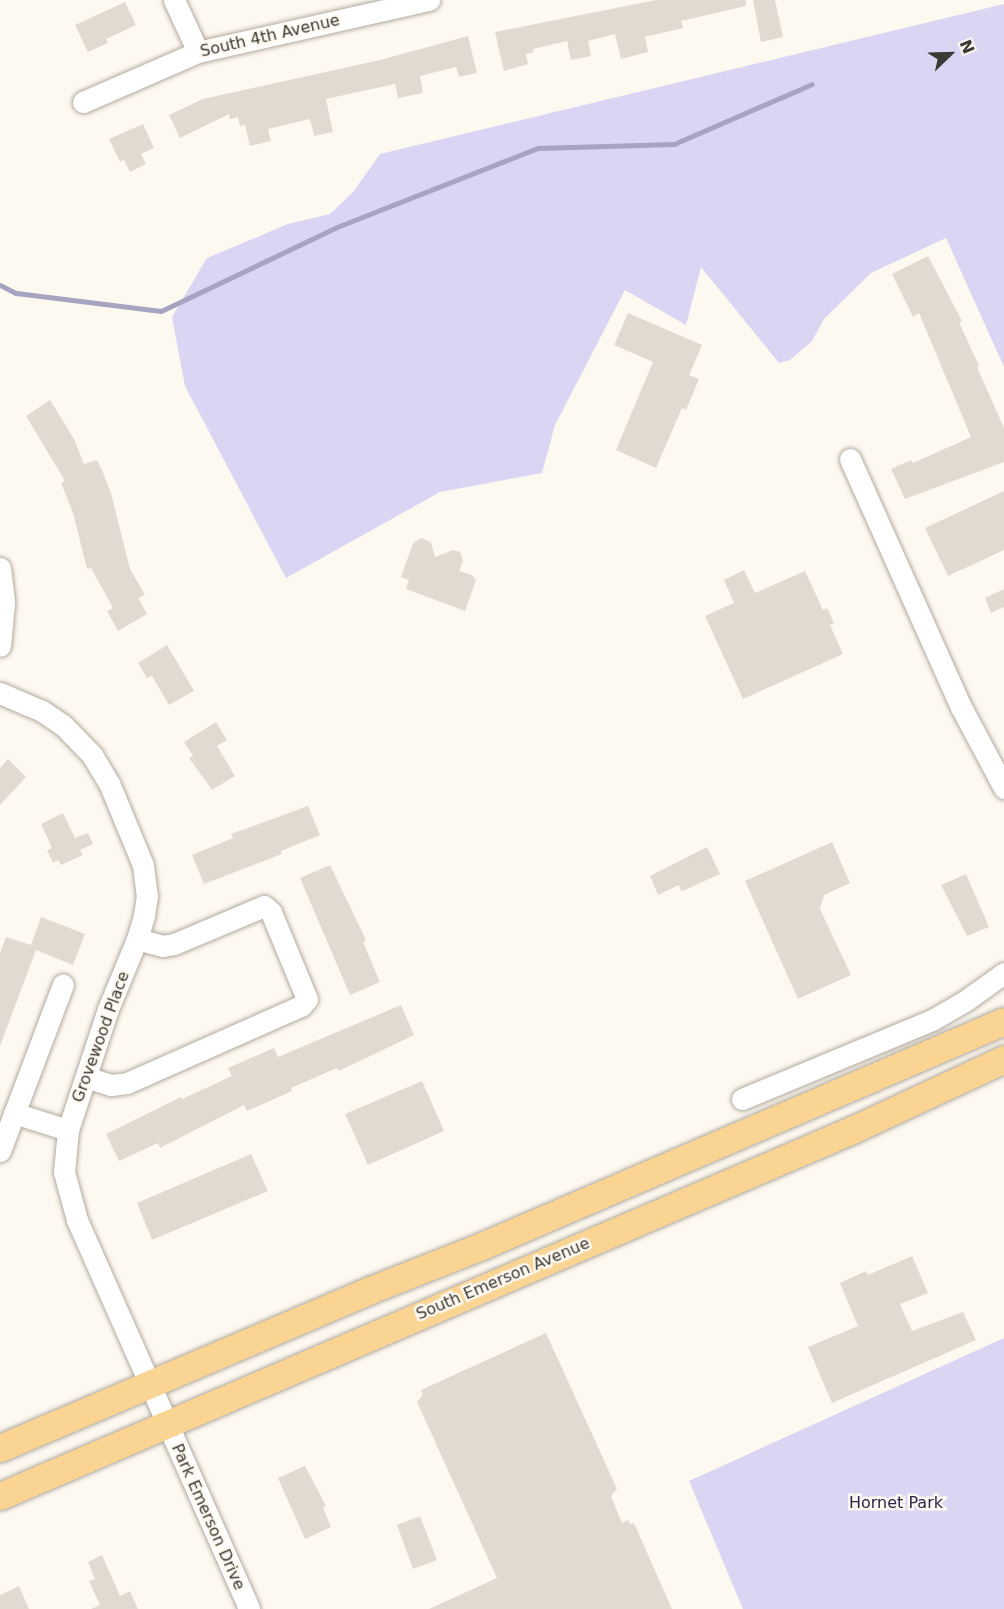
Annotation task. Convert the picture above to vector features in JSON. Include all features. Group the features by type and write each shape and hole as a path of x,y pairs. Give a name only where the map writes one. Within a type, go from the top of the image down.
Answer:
{"main road":[{"path":"0,1448 484,1245 1004,1021"},
{"name":"South Emerson Avenue","path":"0,1496 852,1130 1004,1059"}],"street":[{"path":"174,0 198,52"},
{"name":"South 4th Avenue","path":"83,102 198,52 429,0"},
{"path":"850,459 961,707 1004,788"},
{"path":"0,568 4,603 0,646"},
{"name":"Grovewood Place","path":"0,693 28,703 63,725 92,755 105,777 138,848 145,874 147,896 137,939 108,1009 68,1130 63,1161 67,1192 76,1220 167,1425"},
{"path":"86,1077 111,1085 127,1083 301,1006 307,999 271,912 264,906 174,944 163,946 137,939"},
{"path":"742,1099 932,1020 965,1001 1004,973"},
{"path":"0,1151 63,984"},
{"path":"14,1113 68,1130"},
{"name":"Park Emerson Drive","path":"167,1425 249,1609"}],"green space":[{"path":"1004,4 1004,367 946,238 871,273 824,319 812,341 790,360 779,363 701,267 686,325 625,290 555,425 542,473 440,492 286,578 185,386 172,317 207,258 288,224 330,214 353,192 380,154"},
{"name":"Hornet Park","path":"1004,1338 1004,1609 743,1609 689,1481"}],"building":[{"path":"656,0 746,0 746,6 681,21 683,28 645,37 648,52 621,59 615,34 588,41 591,56 571,60 567,41 533,49 534,52 526,54 528,64 504,71 495,32"},
{"path":"753,0 775,0 783,37 761,42"},
{"path":"125,2 136,25 106,39 108,43 88,52 75,25"},
{"path":"468,36 477,73 459,77 456,67 420,76 423,93 398,98 395,84 326,99 333,132 314,136 310,119 268,129 271,141 250,146 245,125 240,126 238,117 230,119 229,114 180,138 169,115 203,99 380,60"},
{"path":"143,124 154,148 141,154 146,164 130,172 124,160 120,162 109,139"},
{"path":"928,256 962,321 959,322 1004,428 1004,462 905,499 891,469 911,460 913,463 971,437 919,313 913,317 892,274"},
{"path":"628,313 702,345 689,375 699,379 686,410 682,408 656,468 616,450 653,362 614,345"},
{"path":"50,400 74,439 84,464 97,460 101,468 111,493 130,569 145,595 138,598 147,614 118,631 107,611 113,608 91,568 87,569 73,513 61,483 65,481 26,416"},
{"path":"1004,491 1004,550 948,576 925,528"},
{"path":"421,538 431,542 435,557 453,550 460,552 463,561 459,571 472,575 476,580 465,611 406,589 409,580 401,577 413,543"},
{"path":"744,570 755,593 805,571 823,610 827,608 834,623 830,625 843,654 743,699 705,616 734,603 724,580"},
{"path":"1004,589 1004,607 991,613 985,598"},
{"path":"167,645 194,691 169,705 152,676 147,678 138,663"},
{"path":"216,722 227,740 217,746 235,776 212,790 189,758 193,756 184,742"},
{"path":"8,759 26,777 0,805 0,768"},
{"path":"308,806 320,835 281,851 282,854 204,884 192,855 233,838 231,834"},
{"path":"63,813 75,838 88,833 93,844 80,850 83,855 61,865 58,860 53,863 47,850 52,848 41,824"},
{"path":"832,842 850,883 824,895 820,909 851,975 798,999 745,881"},
{"path":"707,847 720,874 685,890 681,891 679,885 658,895 650,876"},
{"path":"330,865 366,940 363,942 380,982 350,995 300,878"},
{"path":"966,874 989,927 967,936 941,885"},
{"path":"41,917 85,934 73,965 36,950 0,1046 0,953 6,937 31,945"},
{"path":"401,1005 414,1035 339,1071 337,1068 291,1088 292,1091 247,1111 244,1105 160,1148 158,1143 119,1161 106,1134 181,1097 182,1099 232,1076 228,1068 274,1048 278,1057"},
{"path":"422,1081 444,1131 368,1165 345,1114"},
{"path":"251,1154 268,1191 152,1240 137,1203"},
{"path":"912,1256 928,1293 900,1304 912,1331 963,1312 976,1340 832,1403 808,1347 858,1326 840,1283 866,1271 868,1275"},
{"path":"546,1333 617,1489 611,1496 622,1523 628,1520 630,1524 634,1523 672,1609 429,1609 497,1578 417,1402 423,1395 421,1390"},
{"path":"305,1466 326,1506 323,1508 331,1527 305,1539 278,1478"},
{"path":"420,1516 437,1560 413,1569 397,1525"},
{"path":"102,1555 120,1596 130,1591 138,1609 91,1609 100,1605 89,1581 95,1579 88,1562"},
{"path":"19,1586 29,1609 0,1609 0,1595"}],"waterway":[{"path":"0,285 16,293 161,311 337,227 538,148 674,144 812,84"}]}
